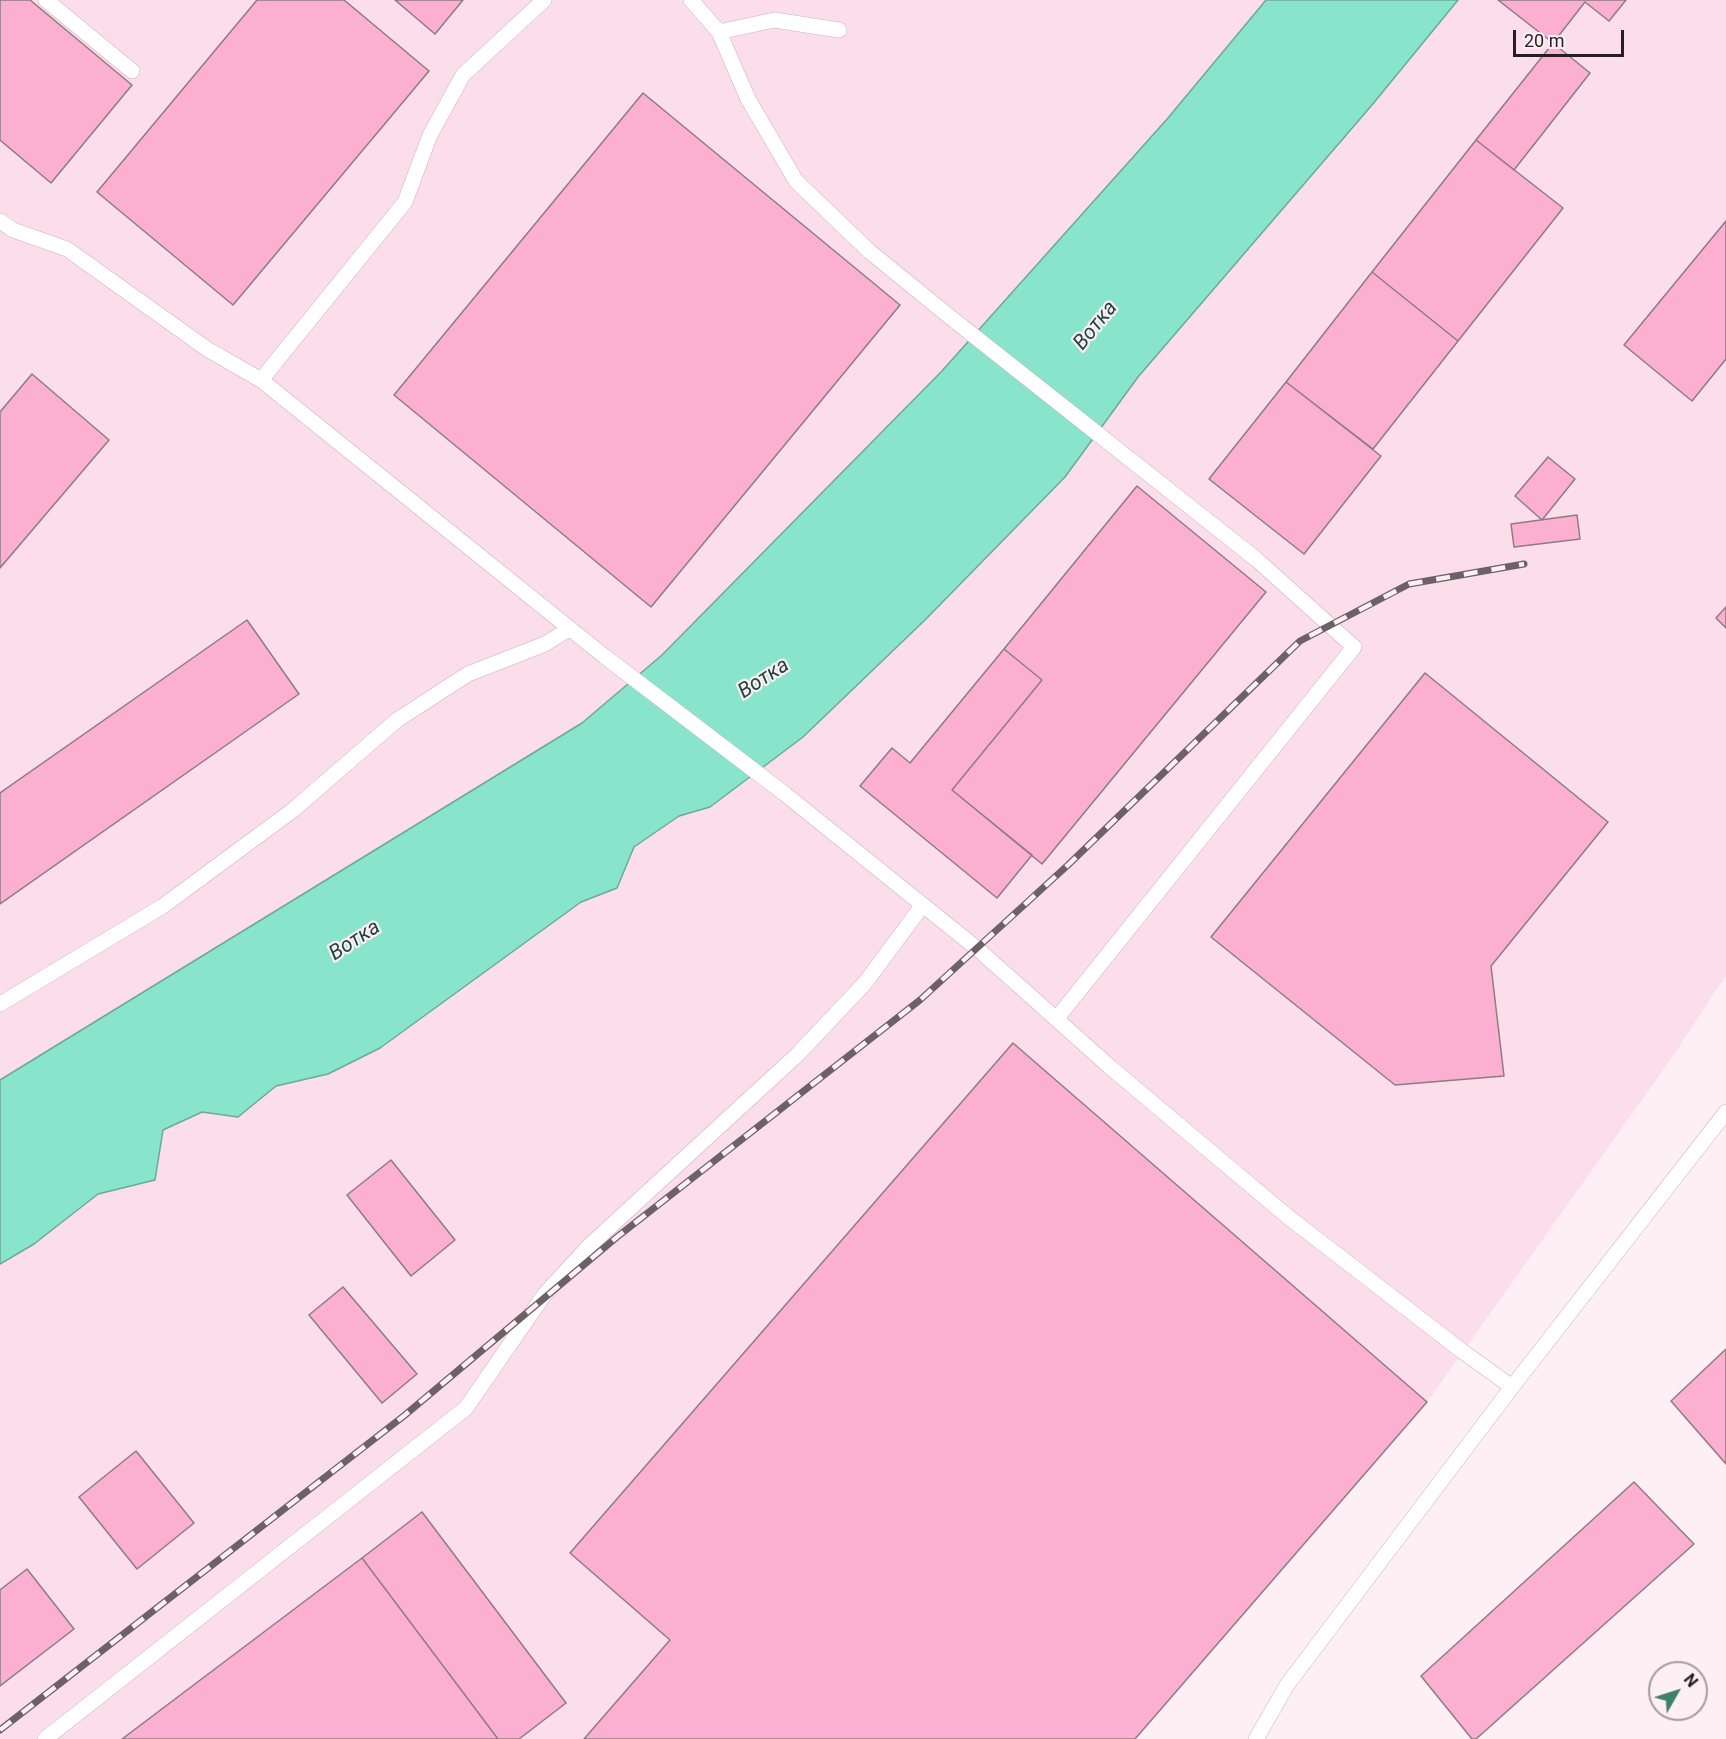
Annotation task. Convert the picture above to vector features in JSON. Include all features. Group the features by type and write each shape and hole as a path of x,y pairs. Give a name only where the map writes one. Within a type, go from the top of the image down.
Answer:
{"lane":[{"path":"46,0 132,71"},
{"path":"261,381 405,202 430,135 463,75 544,0"},
{"path":"691,0 719,32 748,99 796,181 869,251 1256,559 1354,647 1057,1018"},
{"path":"719,32 774,20 839,30"},
{"path":"0,221 13,230 67,249 207,349 261,381 604,656 785,794 980,951 1110,1066 1287,1216 1462,1352 1512,1387"},
{"path":"0,1004 163,906 293,810 397,720 468,674 545,644 569,628"},
{"path":"45,1739 466,1408 544,1295 598,1238 797,1055 865,983 922,906"},
{"path":"1256,1739 1287,1685 1512,1387 1726,1112"}],"shaded area":[{"path":"0,0 1726,0 1726,975 1673,1056 1427,1402 1135,1739 0,1739"}],"water":[{"name":"Вотка","path":"1266,0 1458,0 1372,105 1138,377 1065,477 925,620 803,737 710,807 679,816 634,847 617,888 581,902 380,1048 328,1074 276,1086 238,1117 202,1112 163,1130 155,1180 98,1194 34,1244 0,1264 0,1080 582,723 662,655 941,372 1168,118"}],"building":[{"path":"0,0 30,0 132,85 51,183 0,140"},
{"path":"257,0 344,0 429,71 233,305 97,192"},
{"path":"395,0 463,0 435,34"},
{"path":"1498,0 1626,0 1609,21 1585,2 1553,43"},
{"path":"1553,43 1590,73 1514,170 1476,140"},
{"path":"643,93 900,305 651,607 394,395"},
{"path":"1476,140 1563,208 1458,341 1372,272"},
{"path":"1726,221 1726,359 1692,401 1624,345"},
{"path":"1372,272 1458,341 1373,449 1286,382"},
{"path":"32,374 109,440 0,568 0,412"},
{"path":"1286,382 1381,456 1304,554 1209,479"},
{"path":"1548,457 1575,479 1542,520 1515,496"},
{"path":"1137,486 1266,592 1042,864 952,790 1042,680 1004,649"},
{"path":"1577,515 1580,539 1514,547 1511,524"},
{"path":"1726,607 1726,628 1716,618"},
{"path":"247,620 299,694 0,904 0,793"},
{"path":"1004,649 1042,680 952,790 1032,855 997,898 860,786 892,748 910,763"},
{"path":"1425,673 1608,822 1491,966 1504,1076 1395,1085 1211,937"},
{"path":"1013,1043 1427,1402 1135,1739 584,1739 670,1640 570,1553"},
{"path":"391,1160 455,1240 411,1276 347,1195"},
{"path":"343,1287 417,1374 382,1403 309,1315"},
{"path":"1726,1349 1726,1464 1671,1401"},
{"path":"136,1451 194,1523 137,1569 79,1497"},
{"path":"1634,1482 1694,1544 1476,1739 1472,1739 1421,1676"},
{"path":"422,1512 566,1703 519,1739 498,1739 362,1558"},
{"path":"362,1558 498,1739 122,1739"},
{"path":"27,1569 74,1629 0,1686 0,1590"}],"railway":[{"path":"0,1730 405,1415 617,1237 920,1000 1068,865 1300,641 1409,584 1524,564"}]}
